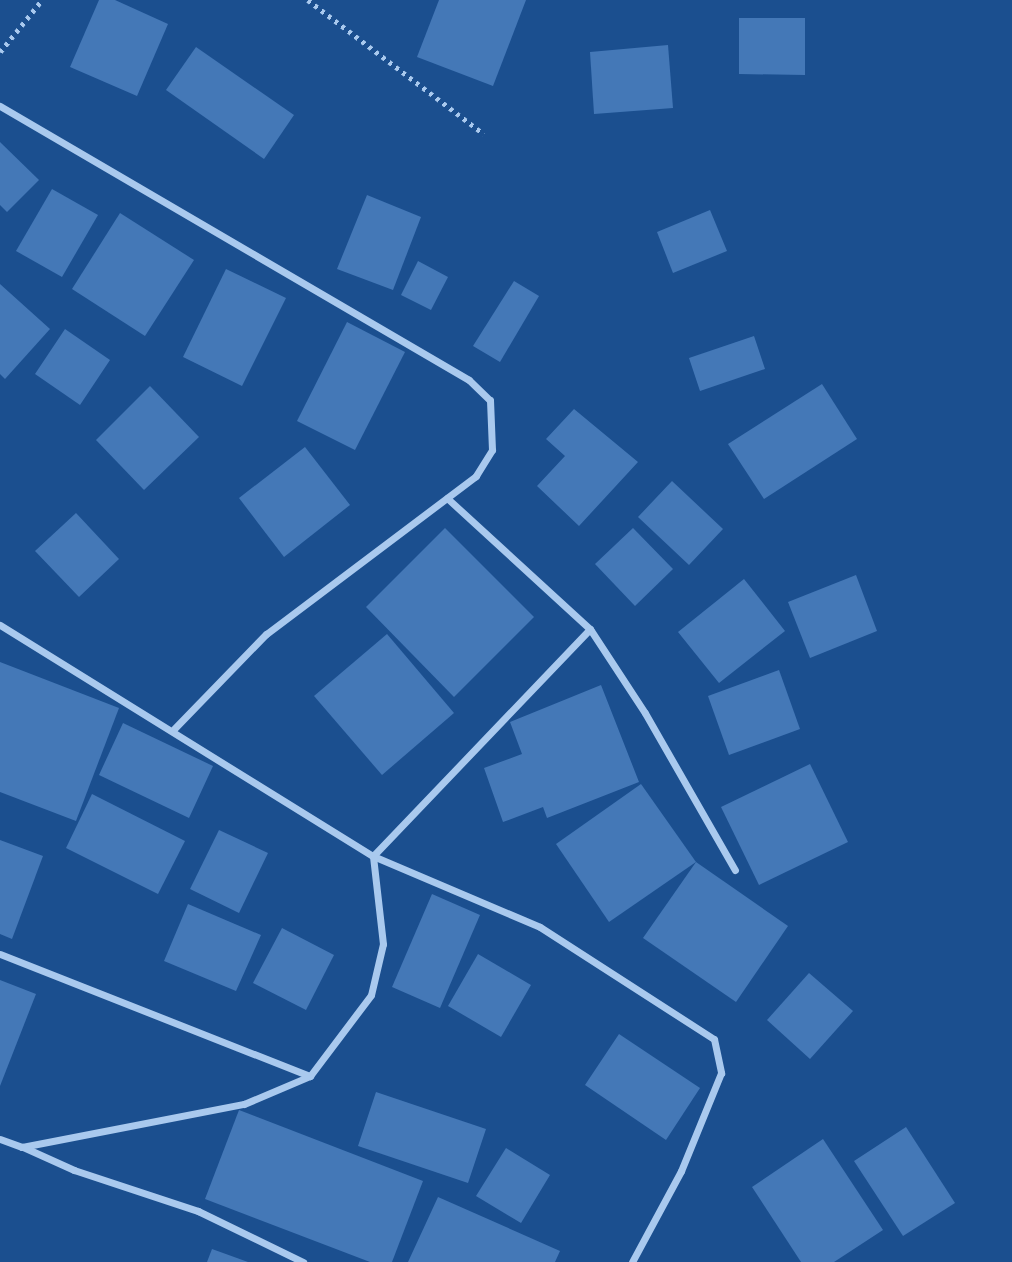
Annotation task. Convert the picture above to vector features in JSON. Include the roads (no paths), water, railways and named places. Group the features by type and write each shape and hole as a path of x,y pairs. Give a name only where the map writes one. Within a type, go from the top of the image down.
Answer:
{"street":[{"path":"0,106 469,380 490,400 495,425 492,450 476,475 266,634 174,729"},
{"path":"447,498 590,629 645,713 735,870"},
{"path":"0,625 174,729 373,856 540,927 714,1039 720,1056 717,1083 681,1171 632,1262"},
{"path":"373,856 590,629"},
{"path":"22,1147 244,1104 310,1076 371,995 383,944 373,856"},
{"path":"0,954 310,1076"},
{"path":"0,1139 74,1170 198,1212 303,1262"}]}
